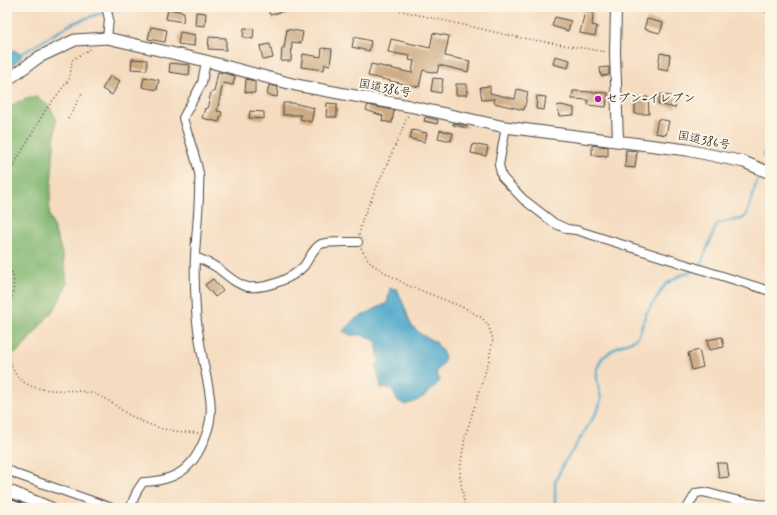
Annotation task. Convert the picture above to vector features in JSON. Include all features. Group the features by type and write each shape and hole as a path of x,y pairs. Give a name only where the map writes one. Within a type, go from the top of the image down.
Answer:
{"highway":[{"name":"国道386号","path":"7,82 10,78 39,57 75,40 107,38 206,61 296,85 409,106 505,127 687,150 744,162 770,173"},
{"path":"7,490 51,508"},
{"path":"7,504 18,508"}],"main road":[{"path":"616,7 615,53 618,141"}],"street":[{"path":"107,9 109,19 107,38"},
{"path":"130,508 137,491 143,482 158,482 171,478 182,472 190,464 198,452 206,434 211,412 210,396 198,333 196,311 195,257 199,202 199,174 183,118 202,83 206,61"},
{"path":"505,127 499,165 502,177 523,199 554,223 770,291"},
{"path":"195,257 207,262 237,283 247,287 260,287 283,281 297,272 304,265 316,247 322,243 358,242"},
{"path":"7,469 18,475 112,508"},
{"path":"687,508 696,493 703,492 750,502 767,505 770,504"}],"path":[{"path":"384,7 521,38 615,53"},
{"path":"7,177 45,111 70,78 72,60 91,48"},
{"path":"68,119 82,93"},
{"path":"409,106 409,112 400,135 362,220 358,242 367,258 373,265 407,285 465,308 482,318 488,325 492,339 489,360 465,437 461,462 460,476 465,508"},
{"path":"7,266 10,268 14,276 13,294 7,318"},
{"path":"7,347 9,359 16,375 29,385 38,388 87,392 106,398 128,414 148,424 168,430 206,434"}],"green space":[{"path":"37,97 48,106 56,119 49,214 60,246 67,283 56,307 20,350 7,358 7,110 17,102"}],"water":[{"path":"15,50 18,53 20,52 22,57 7,69 7,54"},
{"path":"390,288 397,289 411,325 422,335 436,342 445,356 443,364 436,372 440,380 436,385 421,399 405,405 397,400 392,389 381,388 375,366 379,362 376,341 363,335 350,335 343,331 353,320 387,303"}],"building":[{"path":"267,7 292,7 292,9 270,15"},
{"path":"586,7 594,7 592,25 597,26 595,36 580,33"},
{"path":"168,9 184,12 183,22 166,19"},
{"path":"196,12 206,13 205,26 195,25"},
{"path":"555,17 571,21 568,31 552,26"},
{"path":"647,19 663,23 660,33 644,29"},
{"path":"151,27 167,30 165,42 148,39"},
{"path":"244,28 254,29 253,39 243,37"},
{"path":"287,29 303,32 301,43 292,42 291,61 281,61 282,48 284,48"},
{"path":"180,32 195,35 194,46 178,44"},
{"path":"433,33 449,36 445,56 470,61 468,72 439,65 437,73 423,70 419,87 368,76 371,64 412,73 414,61 409,60 410,56 388,52 391,39 430,48"},
{"path":"209,37 226,38 226,50 208,49"},
{"path":"354,37 371,41 369,51 352,47"},
{"path":"270,44 273,58 263,60 260,46"},
{"path":"322,48 332,49 330,65 325,64 324,70 301,67 303,54 321,57"},
{"path":"660,53 670,55 668,71 658,69"},
{"path":"555,56 570,60 568,68 553,64"},
{"path":"132,59 147,60 147,70 131,69"},
{"path":"170,63 190,65 189,75 169,72"},
{"path":"609,67 609,75 601,76 600,68"},
{"path":"218,72 235,76 233,85 223,83 217,111 222,112 219,122 202,118 205,108 207,109 211,92 214,92"},
{"path":"110,76 120,81 112,95 102,89"},
{"path":"144,77 159,80 157,90 142,87"},
{"path":"433,78 443,79 441,93 431,91"},
{"path":"246,79 255,81 255,93 245,92"},
{"path":"456,84 467,84 467,95 456,95"},
{"path":"269,85 278,87 277,97 267,95"},
{"path":"490,86 490,93 515,99 517,89 528,92 524,110 494,103 495,99 482,100 480,87"},
{"name":"セブン-イレブン","path":"573,91 608,93 606,107 588,105 588,100 572,99"},
{"path":"661,94 678,98 675,108 658,104"},
{"path":"537,96 546,97 544,110 536,109"},
{"path":"648,97 649,114 635,114 635,98"},
{"path":"283,103 293,103 314,108 311,122 300,119 301,115 283,115"},
{"path":"327,103 337,104 337,117 326,117"},
{"path":"368,105 394,110 392,123 382,121 383,116 366,110"},
{"path":"561,105 574,108 574,115 559,116 557,106"},
{"path":"250,111 264,112 264,119 249,118"},
{"path":"425,117 438,120 437,124 424,121"},
{"path":"658,119 669,121 666,135 655,133"},
{"path":"453,123 467,126 467,128 453,125"},
{"path":"412,130 427,133 425,142 410,139"},
{"path":"440,130 453,133 451,141 438,138"},
{"path":"473,144 488,147 486,156 471,153"},
{"path":"592,145 608,147 608,156 592,155"},
{"path":"626,150 637,151 635,168 625,167"},
{"path":"213,279 223,291 215,297 205,285"},
{"path":"722,337 724,347 709,350 707,340"},
{"path":"699,350 703,367 692,370 688,353"},
{"path":"717,463 727,463 729,477 719,478"}],"waterway":[{"path":"18,56 71,24 98,14 127,7"},
{"path":"748,7 770,13"},
{"path":"764,157 770,117"},
{"path":"701,264 717,224 742,219 747,214 758,177"},
{"path":"555,508 555,482 565,461 598,410 601,399 597,380 597,369 602,358 617,347 636,339 639,335 646,314 665,285 679,276 695,270"}],"place":[{"name":"セブン-イレブン","path":"598,99"}]}
